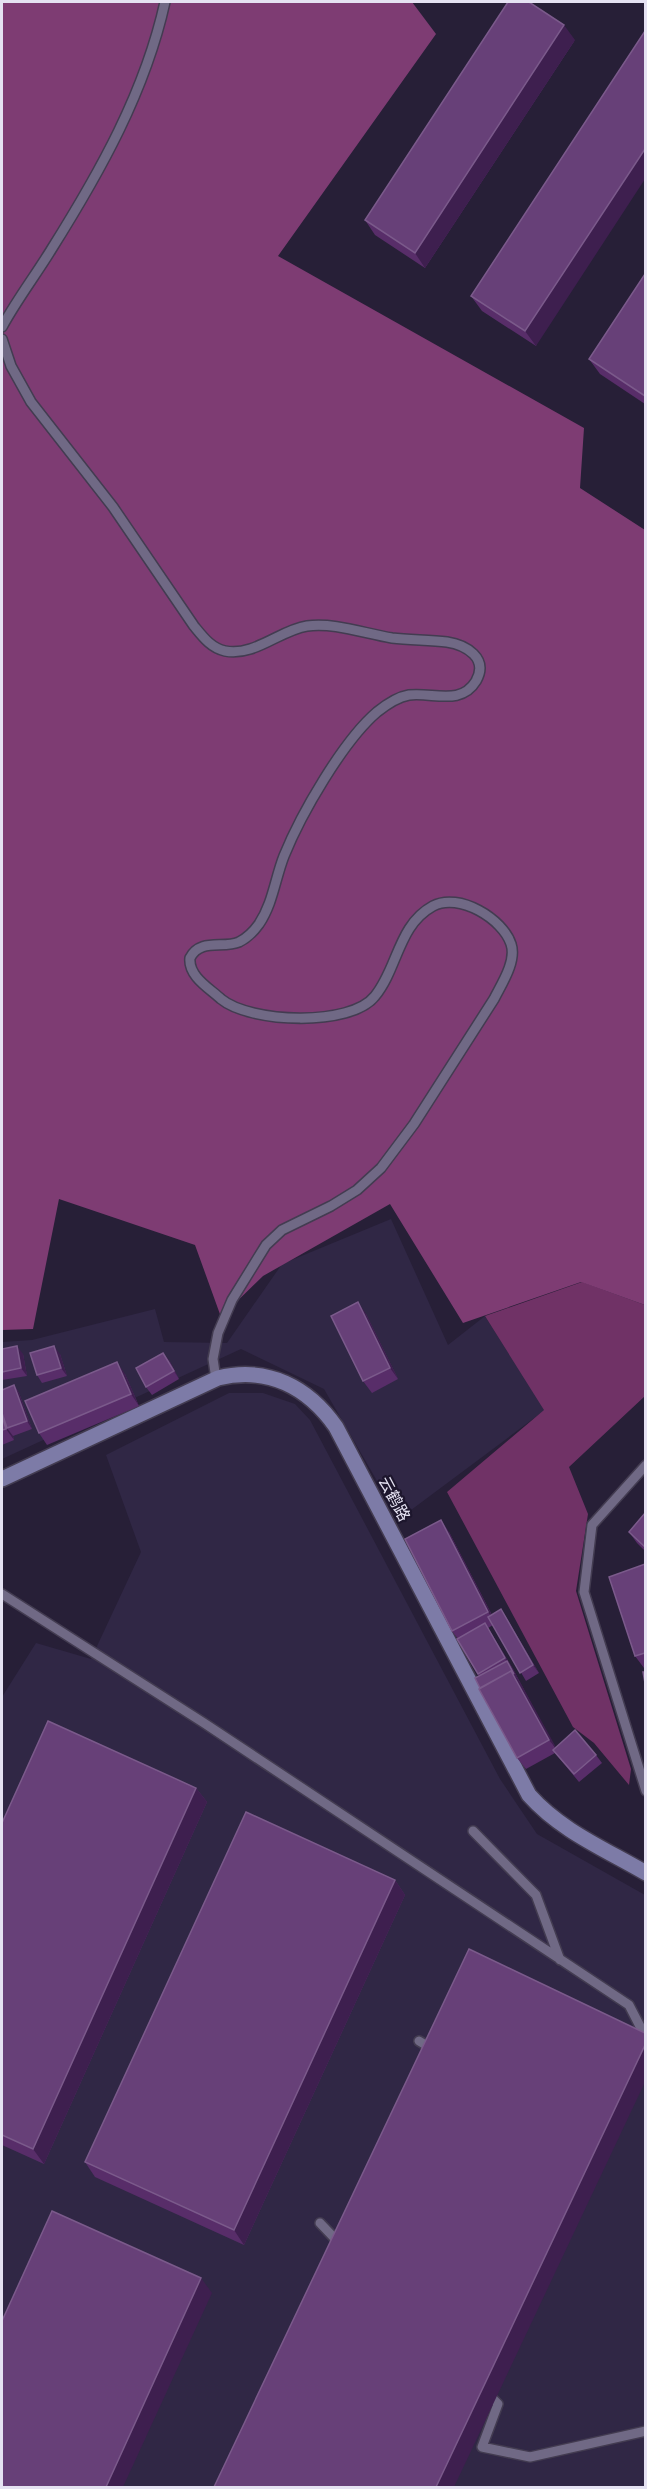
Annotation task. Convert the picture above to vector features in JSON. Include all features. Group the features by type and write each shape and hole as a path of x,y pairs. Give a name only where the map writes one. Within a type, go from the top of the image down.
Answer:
{"street":[{"name":"云鹤路","path":"2,1479 216,1379 236,1374 248,1374 271,1378 297,1388 323,1408 336,1427 529,1795 549,1817 645,1874"}],"lane":[{"path":"2,327 62,233 111,148 150,56 165,2"},
{"path":"2,339 11,366 31,402 93,479 194,626 212,645 225,651 240,651 297,628 317,626 394,638 451,643 470,650 479,662 480,670 477,679 463,693 450,697 408,696 393,700 375,714 347,748 300,822 283,858 271,901 259,923 249,935 238,942 201,947 191,955 189,964 194,974 225,1001 255,1015 289,1018 349,1011 363,1007 370,1002 382,987 410,928 423,913 440,903 457,902 483,913 501,930 512,948 506,974 494,999 389,1159 364,1184 343,1199 282,1230 261,1252 232,1300 218,1333 213,1359 216,1379"},
{"path":"645,1465 592,1525 584,1592 645,1791"},
{"path":"2,1594 204,1723 629,2005 645,2037"},
{"path":"473,1831 536,1895 560,1960"},
{"path":"419,2041 438,2053"},
{"path":"320,2223 352,2256"},
{"path":"482,2388 498,2404 482,2447 530,2457 645,2431"}],"shaded area":[{"path":"2,2 412,2 436,34 278,256 584,428 580,488 645,530 645,1305 581,1282 463,1323 390,1204 263,1276 221,1317 195,1245 59,1199 33,1329 2,1330"},
{"path":"391,1219 448,1345 485,1316 545,1410 399,1519 324,1389 241,1349 2,1459 2,1342 32,1340 155,1309 164,1342 227,1343 282,1264"},
{"path":"582,1282 645,1305 645,1396 569,1467 588,1514 576,1591 631,1769 629,1785 594,1743 573,1727 447,1492 544,1410 485,1316"},
{"path":"229,1393 263,1393 295,1404 310,1420 500,1779 537,1834 645,1895 645,2487 2,2487 2,1697 36,1643 91,1659 141,1552 106,1455"}],"building":[{"path":"508,2 529,2 564,25 415,253 365,220"},
{"path":"645,31 645,149 525,331 471,296"},
{"path":"645,274 645,396 589,359"},
{"path":"358,1302 390,1368 363,1381 331,1316"},
{"path":"17,1346 21,1368 2,1372 2,1349"},
{"path":"54,1346 61,1368 37,1375 30,1353"},
{"path":"163,1353 174,1371 146,1387 136,1368"},
{"path":"117,1362 131,1394 39,1433 25,1401"},
{"path":"14,1385 27,1421 7,1428 2,1413 2,1390"},
{"path":"2,1416 6,1429 2,1430"},
{"path":"645,1513 645,1547 629,1532"},
{"path":"441,1520 488,1612 452,1631 405,1539"},
{"path":"645,1564 645,1653 635,1656 609,1577"},
{"path":"501,1609 533,1665 520,1673 488,1617"},
{"path":"485,1623 505,1658 478,1674 457,1639"},
{"path":"507,1661 514,1674 511,1671 480,1688 475,1678"},
{"path":"511,1671 549,1740 517,1758 479,1689"},
{"path":"48,1721 196,1788 33,2149 2,2135 2,1823"},
{"path":"575,1730 596,1755 574,1774 553,1750"},
{"path":"246,1812 395,1880 234,2230 85,2162"},
{"path":"469,1949 645,2033 645,2045 436,2487 214,2487"},
{"path":"52,2211 201,2278 106,2487 2,2487 2,2321"}]}
